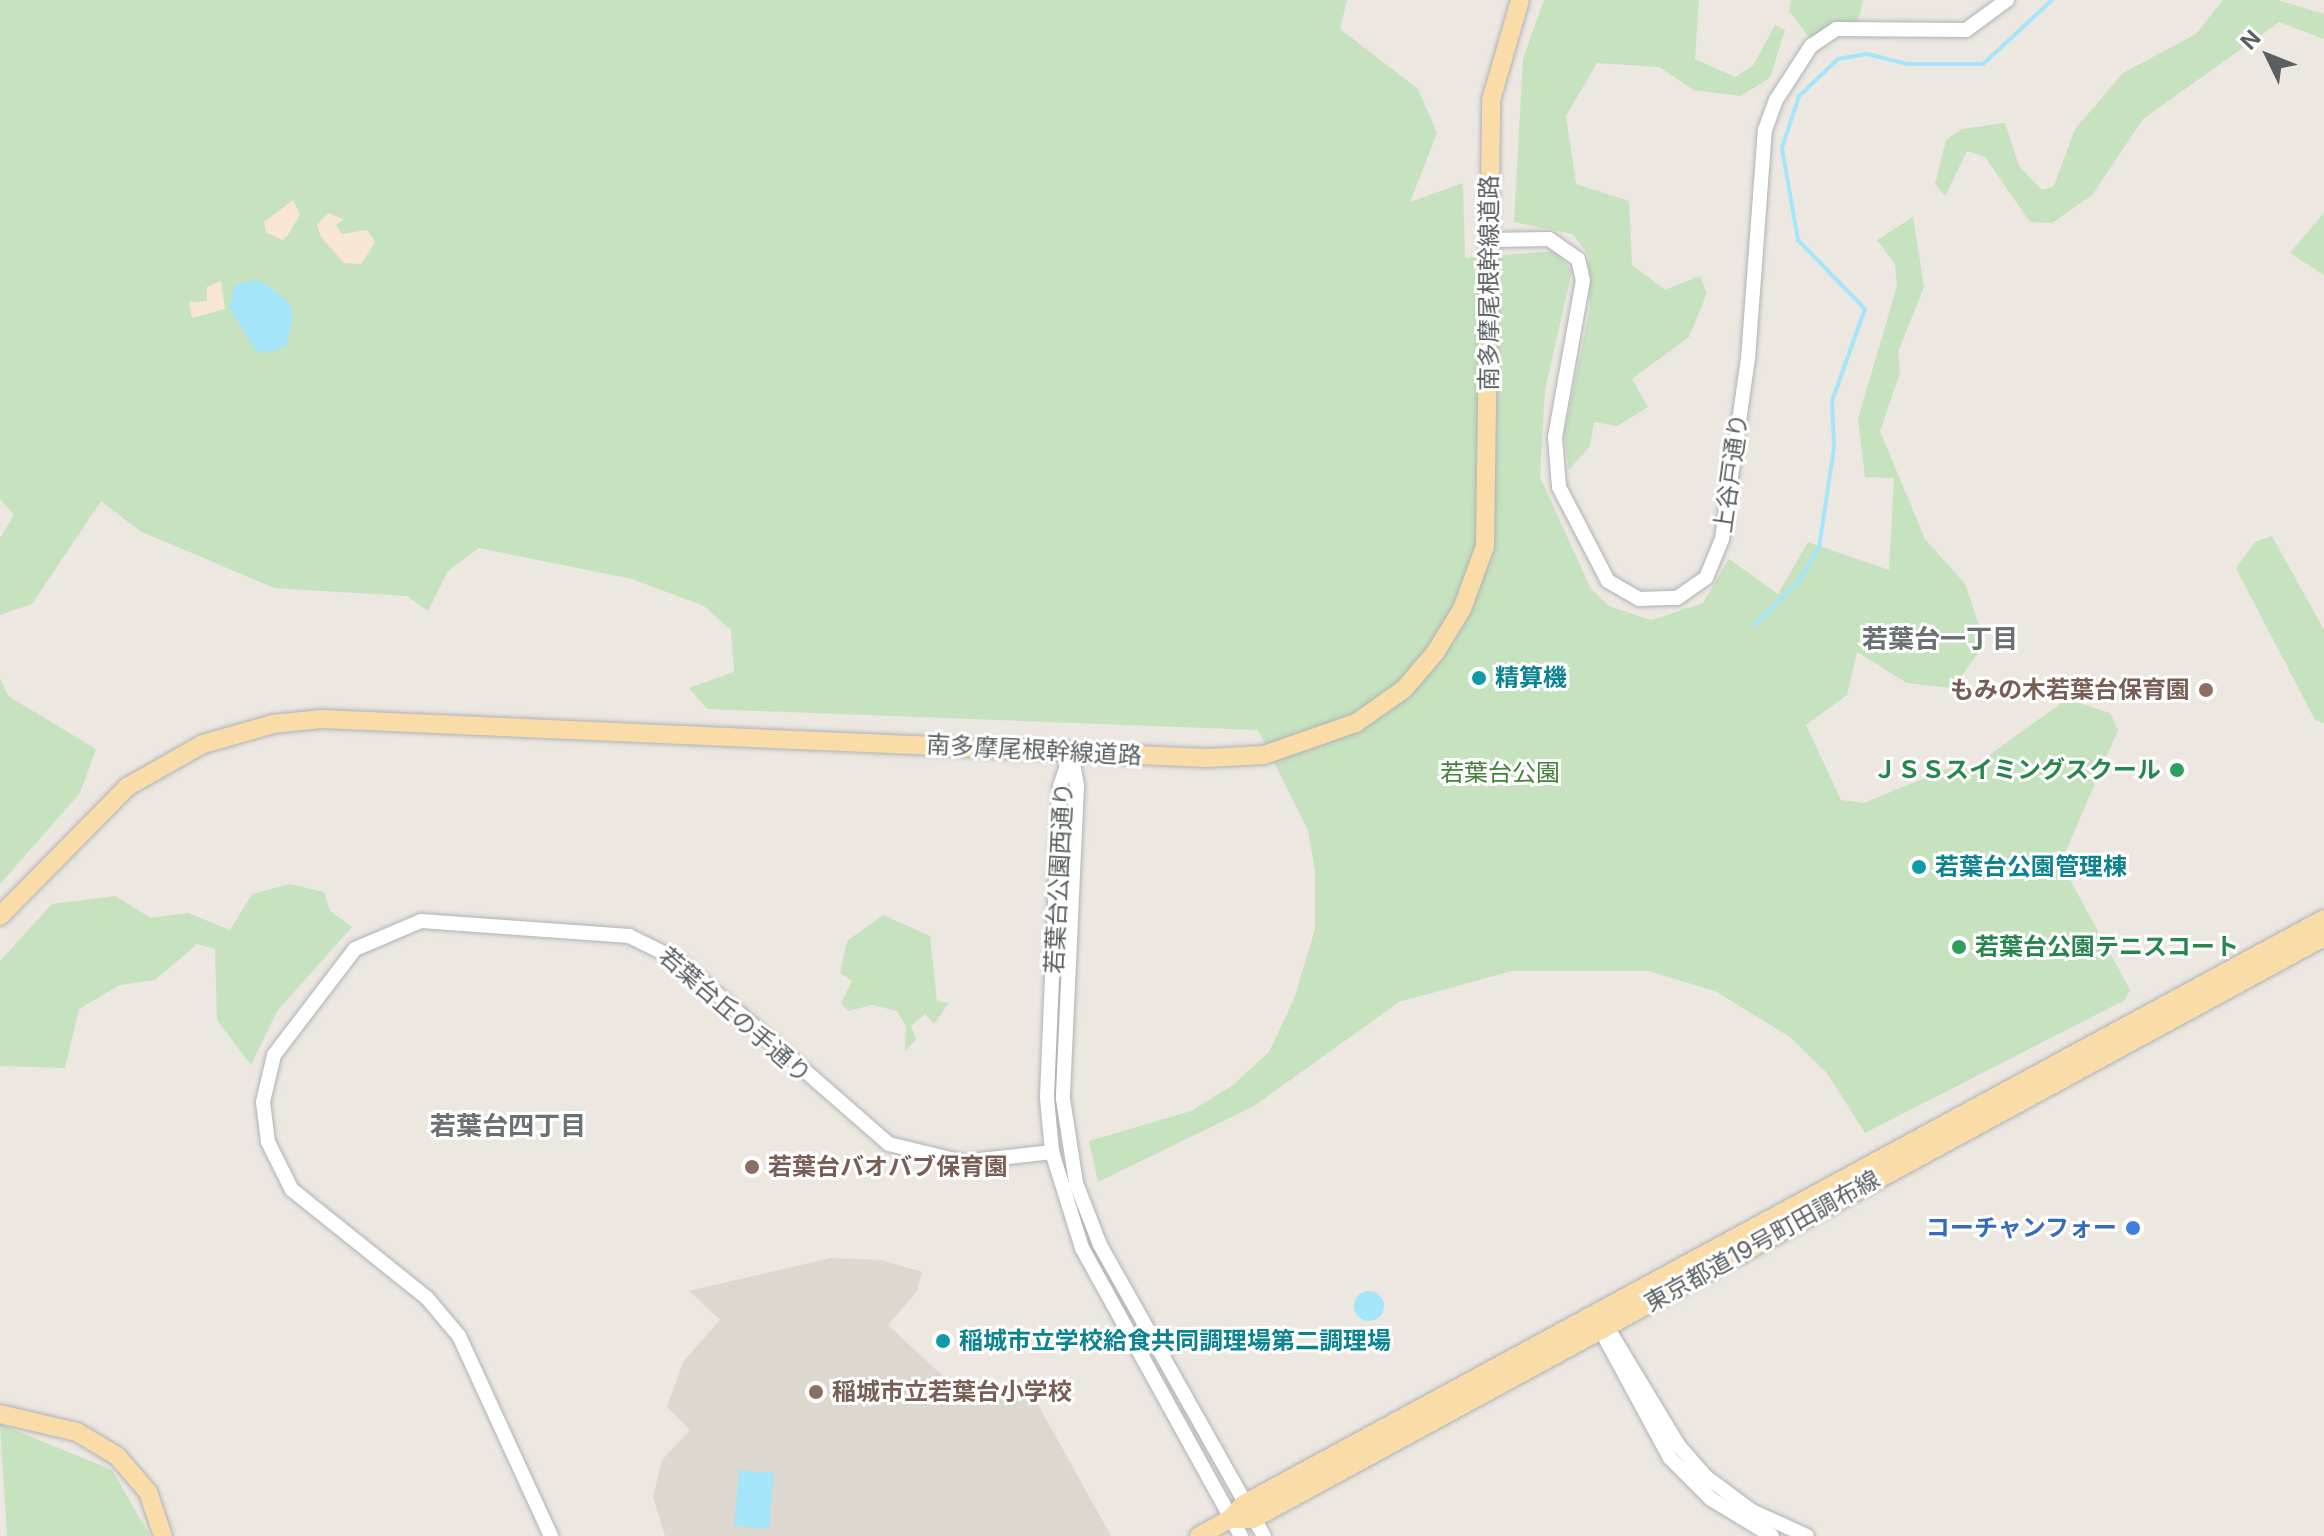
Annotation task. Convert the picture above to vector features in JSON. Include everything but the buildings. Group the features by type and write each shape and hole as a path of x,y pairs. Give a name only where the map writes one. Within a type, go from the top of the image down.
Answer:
{"main road":[{"name":"南多摩尾根幹線道路","path":"0,916 127,787 203,744 273,724 322,719 1071,752 1264,755 1356,723 1420,671 1462,609 1485,546 1491,100 1520,0"},
{"name":"東京都道19号町田調布線","path":"1602,1324 2324,919"},
{"name":"東京都道19号町田調布線","path":"1230,1519 1249,1512 2324,937"},
{"path":"0,1414 77,1432 117,1456 148,1492 163,1536"},
{"path":"1199,1536 1230,1519"}],"street":[{"name":"上谷戸通り","path":"1489,240 1549,239 1578,259 1583,280 1555,437 1559,487 1608,581 1639,599 1677,598 1706,578 1722,539 1748,359 1765,130 1776,100 1811,46 1836,29 1966,30 2007,0"},
{"name":"若葉台公園西通り","path":"1071,752 1060,786 1047,1098 1052,1152 1082,1248 1241,1536"},
{"name":"若葉台公園西通り","path":"1071,752 1077,786 1063,1070 1068,1147 1100,1245 1264,1536"},
{"name":"若葉台丘の手通り","path":"551,1536 459,1336 427,1298 292,1190 268,1142 263,1102 274,1055 355,949 398,926 436,920 629,936 678,960 889,1144 963,1162 1052,1152"},
{"path":"1602,1324 1670,1458 1711,1499 1772,1536"},
{"path":"1602,1324 1692,1462 1740,1503 1807,1536"}],"shaded area":[{"name":"稲城市立若葉台小学校","path":"831,1258 882,1260 922,1272 917,1291 888,1325 975,1406 1023,1378 1111,1536 665,1536 653,1497 662,1460 690,1430 667,1407 683,1362 720,1320 689,1291"}],"green space":[{"name":"若葉台公園","path":"0,0 1347,0 1340,29 1418,89 1437,133 1410,202 1463,183 1465,258 1555,251 1572,271 1545,390 1540,477 1591,589 1609,606 1651,620 1703,603 1729,559 1778,594 1808,542 1889,570 1894,478 1865,477 1858,419 1897,286 1895,264 1877,240 1913,217 1924,287 1898,352 1900,373 1880,431 1925,539 1965,584 1985,643 1953,688 1907,683 1857,652 1847,695 1806,725 1841,800 1864,803 1946,769 1973,767 2067,699 2110,713 2118,730 2065,853 2070,880 2130,990 2125,1000 1865,1133 1827,1073 1790,1037 1715,991 1648,971 1512,971 1399,1002 1254,1106 1098,1182 1089,1141 1191,1111 1233,1085 1269,1052 1294,999 1315,929 1315,871 1308,830 1258,730 707,709 689,688 734,672 731,630 704,606 632,579 479,548 448,571 428,611 407,596 274,588 140,531 101,501 32,604 0,615 0,538 14,515 0,499"},
{"path":"1544,0 1699,0 1695,59 1735,77 1753,66 1775,25 1785,30 1770,78 1740,96 1694,90 1659,67 1597,63 1566,116 1576,184 1629,201 1632,265 1665,290 1700,276 1707,293 1689,337 1632,379 1648,407 1617,426 1594,422 1590,446 1569,470 1564,434 1590,307 1588,255 1573,234 1514,222 1523,59"},
{"path":"1791,0 1863,0 1858,22 1809,37 1789,11"},
{"path":"2223,0 2278,0 2324,14 2324,39 2279,22 2143,119 2092,195 2052,223 2030,222 1985,157 1967,151 1945,196 1935,184 1946,140 1962,129 2005,123 2019,166 2042,190 2054,186 2075,129 2123,73 2196,34"},
{"path":"2324,213 2324,275 2290,253"},
{"path":"2272,536 2324,630 2324,723 2315,720 2236,568 2255,542"},
{"path":"0,678 8,696 96,749 80,793 0,884"},
{"path":"290,884 324,892 330,911 352,927 277,1011 251,1065 217,1020 215,949 197,944 155,980 120,985 79,1009 65,1068 0,1066 0,961 52,904 115,896 151,918 188,913 230,930 252,894"},
{"path":"883,915 930,936 937,1001 949,1003 934,1024 925,1014 911,1026 916,1039 905,1052 906,1026 897,1011 872,1005 848,1011 841,1003 852,981 840,973 847,941"},
{"path":"0,1424 112,1470 150,1536 7,1536"}],"sand":[{"path":"293,200 300,214 289,234 283,240 266,232 264,222"},
{"path":"328,213 344,219 336,225 342,234 367,230 375,242 361,264 344,263 321,237 317,225"},
{"path":"221,281 225,309 192,318 189,302 207,301 207,287"}],"water":[{"path":"258,279 288,301 293,314 287,345 272,352 256,351 229,307 235,285"},
{"path":"1369,1291 1375,1292 1383,1300 1383,1312 1375,1320 1369,1321 1363,1320 1355,1312 1354,1306 1355,1300 1363,1292"},
{"path":"739,1470 774,1473 769,1529 734,1526"}],"waterway":[{"path":"1754,625 1799,581 1819,548 1834,448 1832,401 1865,309 1798,240 1782,148 1799,96 1838,59 1867,54 1907,64 1983,64 2052,0"}],"place":[{"name":"精算機","path":"1479,678"},
{"name":"もみの木若葉台保育園","path":"2206,690"},
{"name":"ＪＳＳスイミングスクール","path":"2177,770"},
{"name":"若葉台公園管理棟","path":"1919,867"},
{"name":"若葉台公園テニスコート","path":"1959,947"},
{"name":"若葉台バオバブ保育園","path":"752,1167"},
{"name":"コーチャンフォー","path":"2133,1228"},
{"name":"稲城市立学校給食共同調理場第二調理場","path":"943,1341"},
{"name":"稲城市立若葉台小学校","path":"816,1392"}],"district":[{"name":"若葉台一丁目","path":"1940,639"},
{"name":"若葉台四丁目","path":"508,1126"}]}
